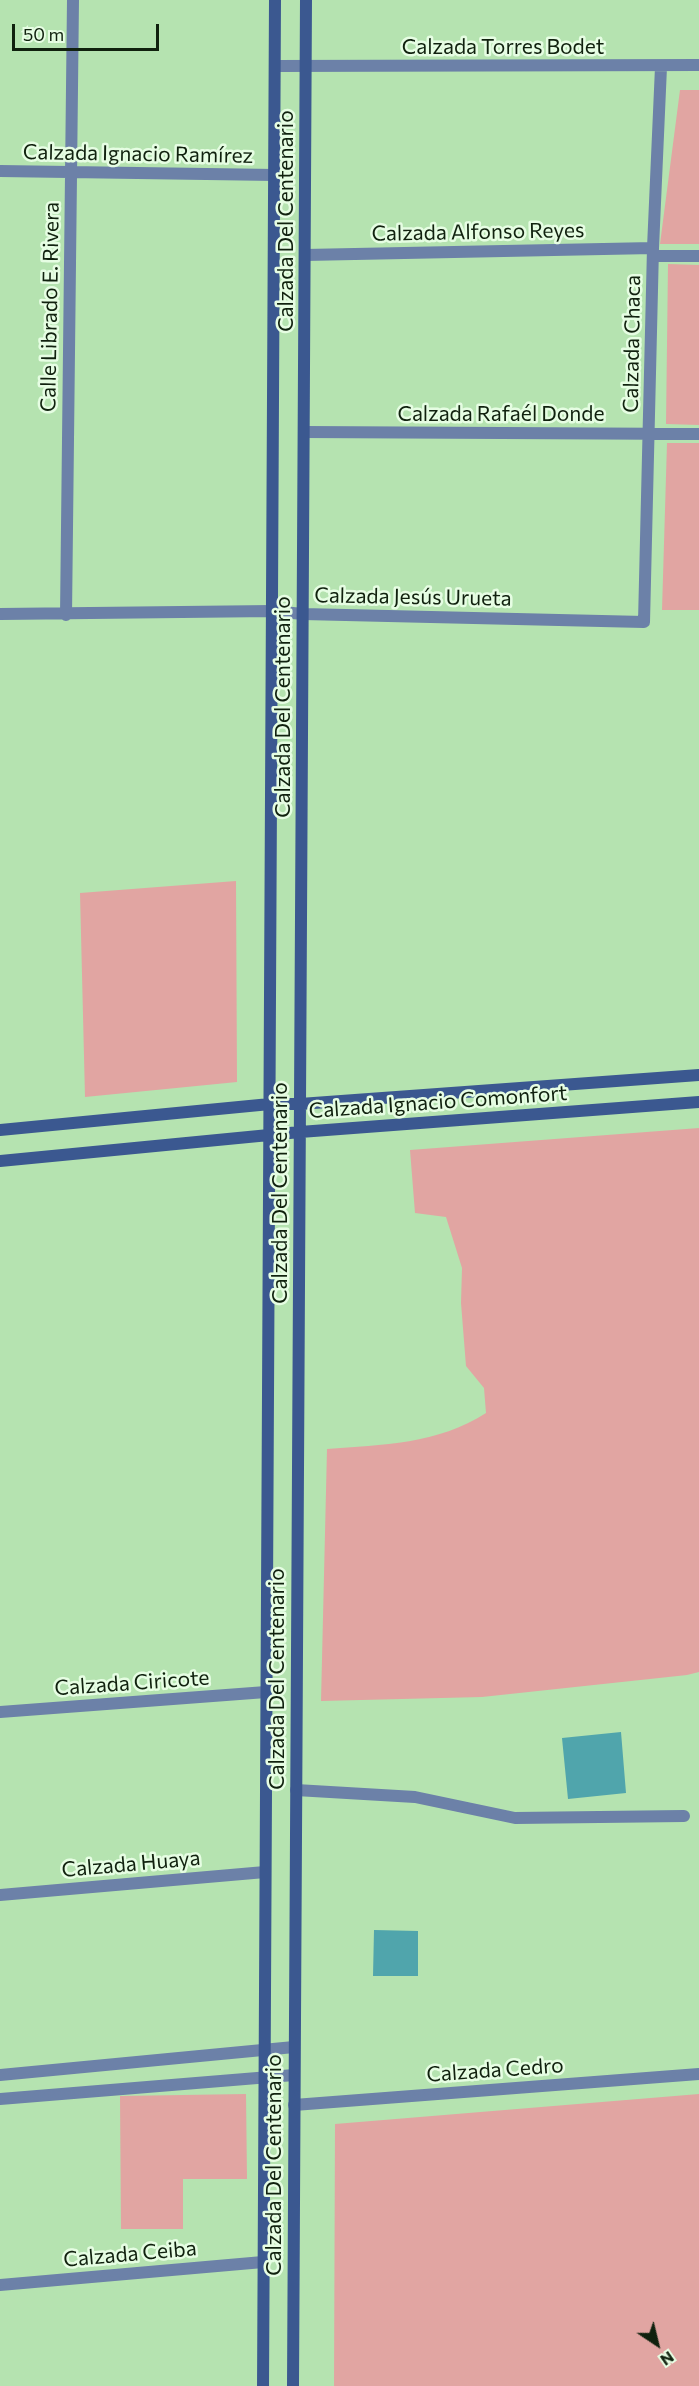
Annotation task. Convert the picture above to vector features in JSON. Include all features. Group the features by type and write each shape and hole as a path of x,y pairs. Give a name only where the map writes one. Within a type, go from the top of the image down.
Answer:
{"main road":[{"name":"Calzada Del Centenario","path":"262,2386 275,0"},
{"name":"Calzada Del Centenario","path":"292,2386 306,0"},
{"name":"Calzada Ignacio Comonfort","path":"0,1130 270,1104 300,1104 699,1075"},
{"name":"Calzada Ignacio Comonfort","path":"0,1161 300,1132 699,1102"}],"street":[{"name":"Calle Librado E. Rivera","path":"66,615 74,0"},
{"name":"Calzada Torres Bodet","path":"275,66 661,67 699,65"},
{"name":"Calzada Chaca","path":"644,622 653,252 661,67"},
{"name":"Calzada Ignacio Ramírez","path":"0,171 275,176"},
{"name":"Calzada Alfonso Reyes","path":"305,255 653,252 699,256"},
{"name":"Calzada Rafaél Donde","path":"304,432 699,434"},
{"name":"Calzada Jesús Urueta","path":"0,614 272,611 303,614 644,622"},
{"name":"Calzada Ciricote","path":"0,1712 266,1692"},
{"path":"296,1790 415,1797 515,1818 684,1816"},
{"name":"Calzada Huaya","path":"0,1895 265,1872"},
{"path":"0,2074 294,2047"},
{"name":"Calzada Cedro","path":"294,2105 699,2073"},
{"path":"0,2099 294,2075"},
{"name":"Calzada Ceiba","path":"0,2285 263,2262"}],"shaded area":[{"path":"680,90 699,90 699,244 660,244"},
{"path":"668,264 699,265 699,425 666,424"},
{"path":"667,443 699,443 699,610 662,610"},
{"path":"236,881 237,1082 85,1097 80,893"},
{"path":"699,1128 699,1672 482,1697 321,1701 327,1449 389,1444 429,1437 468,1423 486,1413 484,1388 466,1366 461,1303 462,1268 446,1217 415,1213 410,1150"},
{"path":"246,2094 247,2179 183,2179 183,2229 121,2229 120,2096"},
{"path":"699,2094 699,2386 334,2386 335,2124"}],"water":[{"path":"621,1732 626,1793 568,1799 562,1738"},
{"path":"374,1930 418,1931 418,1976 373,1976"}]}
